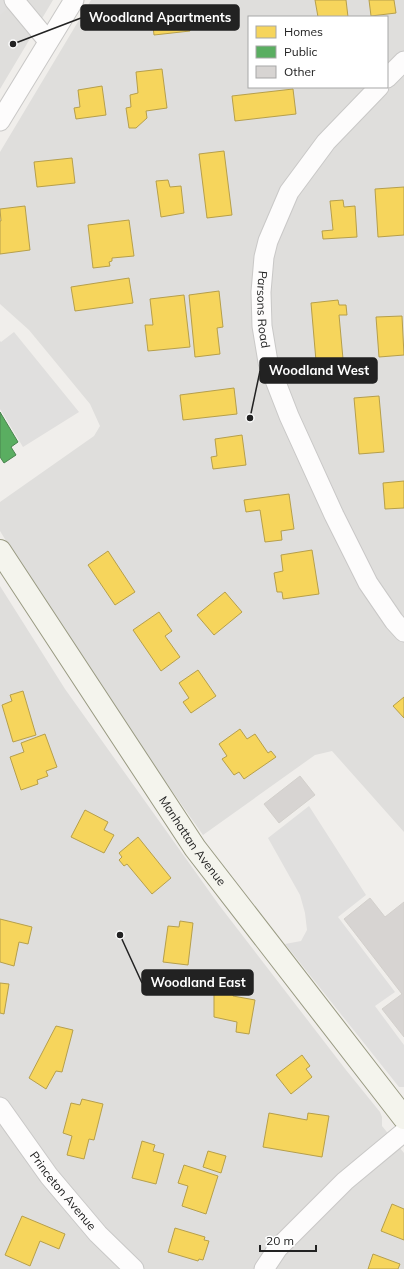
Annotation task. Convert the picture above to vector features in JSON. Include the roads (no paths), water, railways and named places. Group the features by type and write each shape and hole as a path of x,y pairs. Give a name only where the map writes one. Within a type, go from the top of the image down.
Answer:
{"street":[{"path":"14,0 48,41"},
{"path":"0,121 74,0"},
{"path":"388,77 404,61"},
{"name":"Parsons Road","path":"378,88 326,142 289,192 268,241 264,257 261,292 262,326 268,362 289,416 334,516 368,583 394,621 404,632"},
{"name":"Manhattan Avenue","path":"0,551 195,848 404,1118"},
{"name":"Princeton Avenue","path":"0,1106 49,1176 98,1234 134,1269"},
{"path":"264,1269 278,1248 345,1181 404,1132"}],"place":[{"name":"Woodland Apartments","path":"13,44"},
{"name":"Woodland West","path":"250,418"},
{"name":"Woodland East","path":"120,935"}]}
